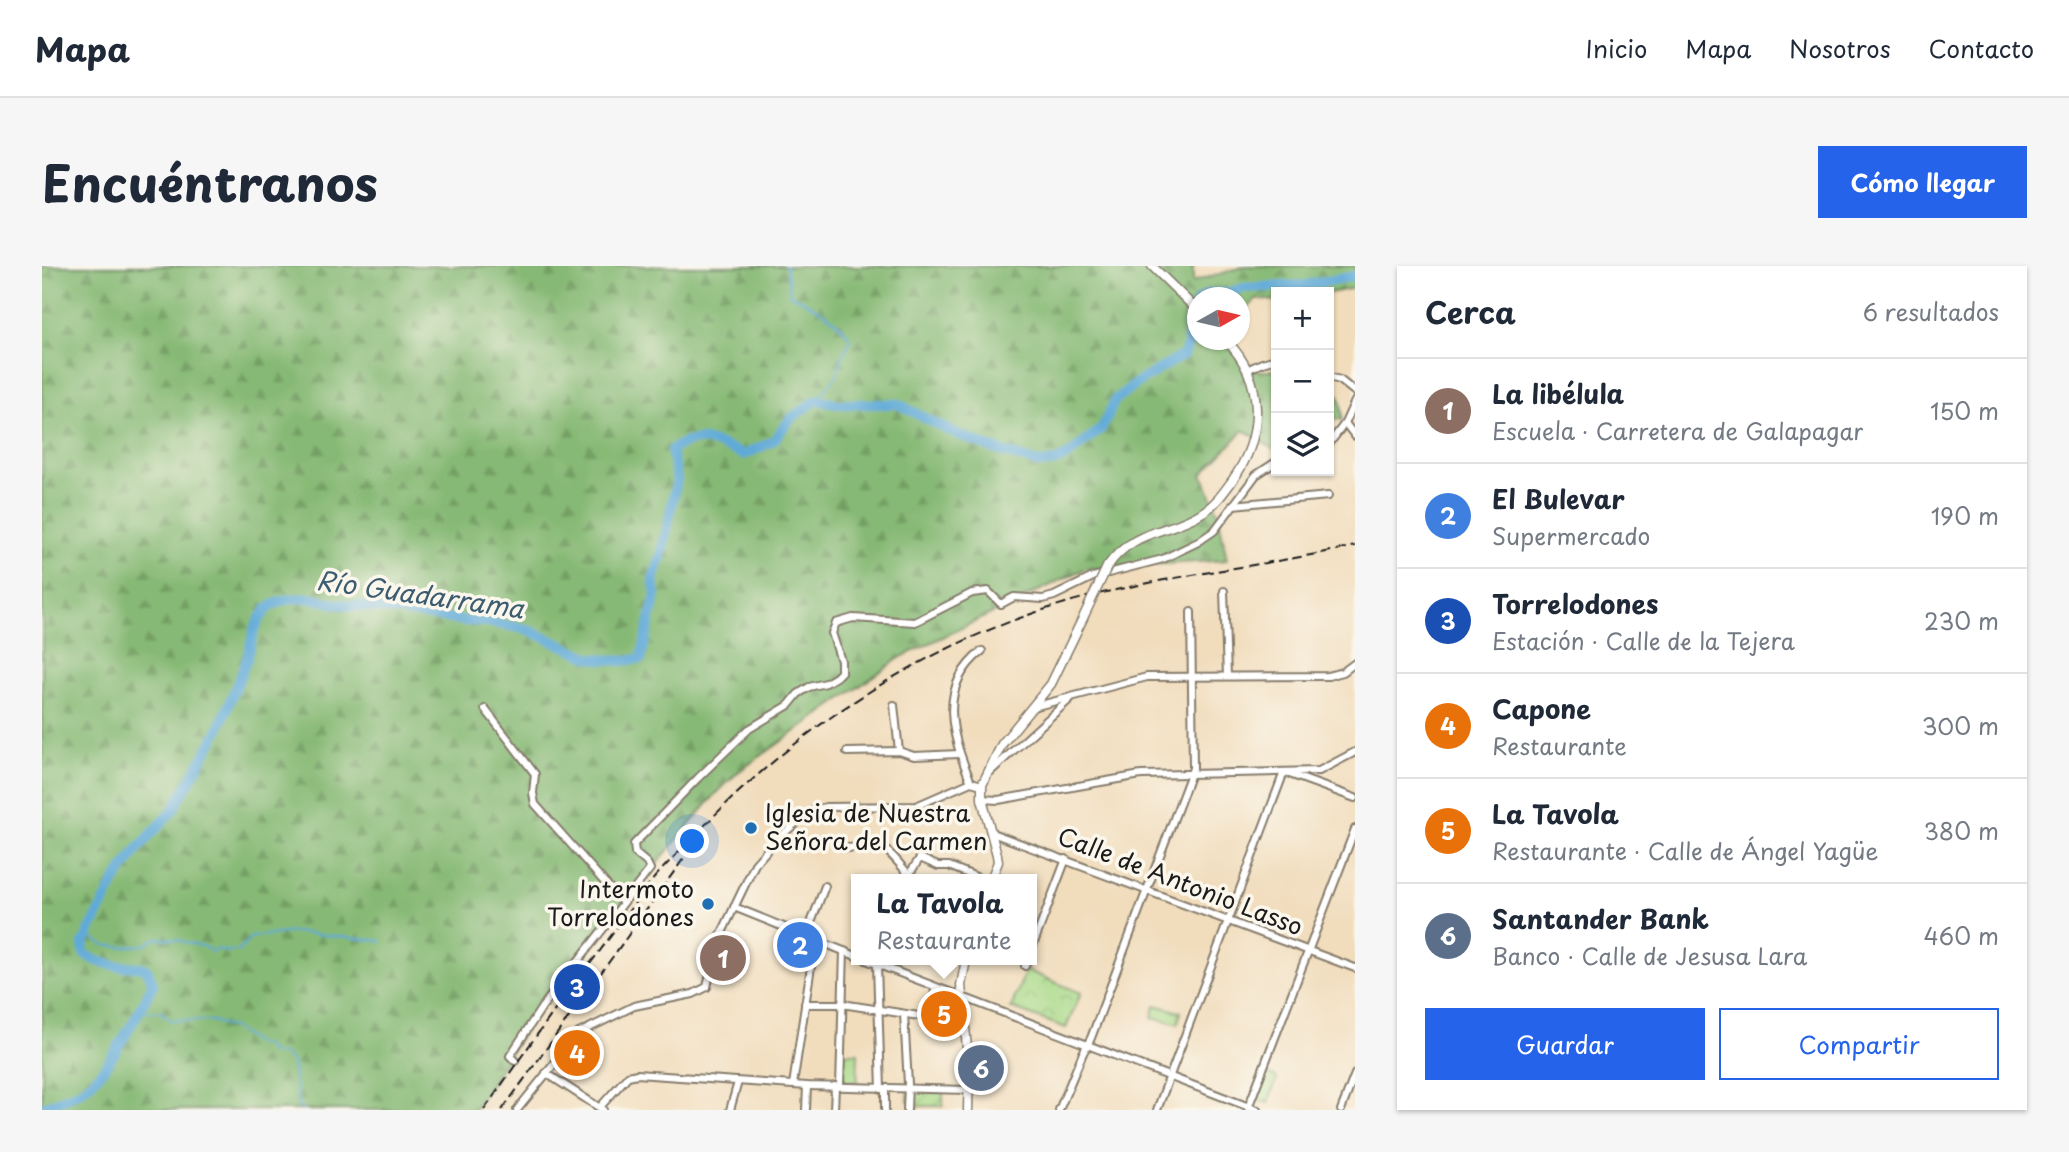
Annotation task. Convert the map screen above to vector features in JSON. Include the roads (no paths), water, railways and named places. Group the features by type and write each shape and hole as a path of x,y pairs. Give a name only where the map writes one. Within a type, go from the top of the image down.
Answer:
{"main road":[{"path":"1152,266 1187,301"},
{"path":"993,874 998,855 982,799 982,785 986,774 1002,744 1047,691 1061,667 1107,567 1121,551 1144,535 1190,520 1206,511 1234,478 1249,454 1256,422 1255,395 1242,359 1234,350"},
{"path":"965,965 961,998 970,1069 968,1110"}],"street":[{"path":"1247,370 1271,360"},
{"path":"1334,378 1355,392"},
{"path":"1334,437 1345,423 1355,401"},
{"path":"1345,423 1355,436"},
{"path":"514,1061 510,1056 542,1007 650,869 635,853 634,844 749,729 789,705 798,694 809,687 826,683 841,672 841,662 832,633 835,623 853,618 915,622 972,593 988,591 1001,604 1014,597 1042,599 1093,577 1164,559 1214,531 1256,475 1271,465"},
{"path":"1233,505 1328,496"},
{"path":"1224,591 1227,676"},
{"path":"1059,1110 1087,1046 1193,768 1191,612"},
{"path":"971,782 952,728 951,705 961,672 967,663 982,651"},
{"path":"1032,707 1147,677 1328,676 1343,672 1355,663"},
{"path":"1047,691 1049,697 1072,698"},
{"path":"986,774 1001,764 1072,698"},
{"path":"894,705 899,751"},
{"path":"485,709 535,774 534,804 622,902"},
{"path":"847,752 899,751 914,756 959,754"},
{"path":"982,799 998,800 1141,775 1319,771 1355,752"},
{"path":"1284,772 1355,796"},
{"path":"1157,1110 1284,772"},
{"path":"517,1110 579,1033 587,1027 634,1006 693,994 707,987 718,941 755,864 797,821 818,808 916,806 971,782 982,785"},
{"path":"1248,1109 1355,829"},
{"name":"Calle de Antonio Lasso","path":"992,833 1355,968"},
{"path":"845,848 881,846 887,849 905,874"},
{"path":"909,874 920,858 969,874"},
{"path":"1037,933 1066,859"},
{"path":"806,936 825,886"},
{"path":"734,907 851,954"},
{"path":"793,1085 815,940"},
{"path":"834,1110 844,951"},
{"path":"877,965 885,1110"},
{"path":"879,965 1256,1110"},
{"path":"932,1018 936,988"},
{"path":"805,1004 842,1004 964,1023"},
{"path":"904,1014 907,1110"},
{"path":"546,1073 601,1109 632,1074 807,1086 969,1090"},
{"path":"1341,1110 1355,1074"},
{"path":"730,1110 738,1082"},
{"path":"806,1110 807,1086"}],"waterway":[{"path":"786,266 790,294 815,307 840,325 851,340 837,375 817,400"},
{"name":"Río Guadarrama","path":"1250,288 1306,285 1355,276"},
{"name":"Río Guadarrama","path":"42,1108 82,1090 101,1071 122,1042 153,984 148,971 142,967 117,966 97,961 84,954 83,944 115,881 137,850 173,810 218,731 247,659 254,630 269,607 290,599 311,598 336,604 488,622 526,629 591,658 620,661 641,659 656,594 653,579 661,557 677,479 671,450 681,444 708,441 744,455 773,441 791,418 817,400 837,404 898,404 988,447 1037,463 1051,463 1069,455 1102,428 1115,400 1135,384 1183,355 1187,347"},
{"path":"88,935 104,945 122,947 144,945 156,938 174,939 205,947 212,952 216,949 239,951 251,937 295,932 382,941"},
{"path":"140,1011 161,1012 170,1020 213,1021 235,1029 256,1044 264,1045 272,1054 283,1054 292,1062 298,1105 302,1110"}],"railway":[{"path":"484,1110 661,870 743,788 785,752 873,689 969,639 1072,601 1142,584 1355,546"},
{"path":"502,1110 684,858"}],"place":[{"name":"Iglesia de Nuestra Señora del Carmen","path":"751,828"},
{"name":"Intermoto Torrelodones","path":"708,904"},
{"name":"El Bulevar","path":"800,945"},
{"name":"La libélula","path":"723,958"},
{"name":"Torrelodones","path":"577,987"},
{"name":"La Tavola","path":"944,1014"},
{"name":"Capone","path":"577,1053"},
{"name":"Santander Bank","path":"981,1068"}]}
